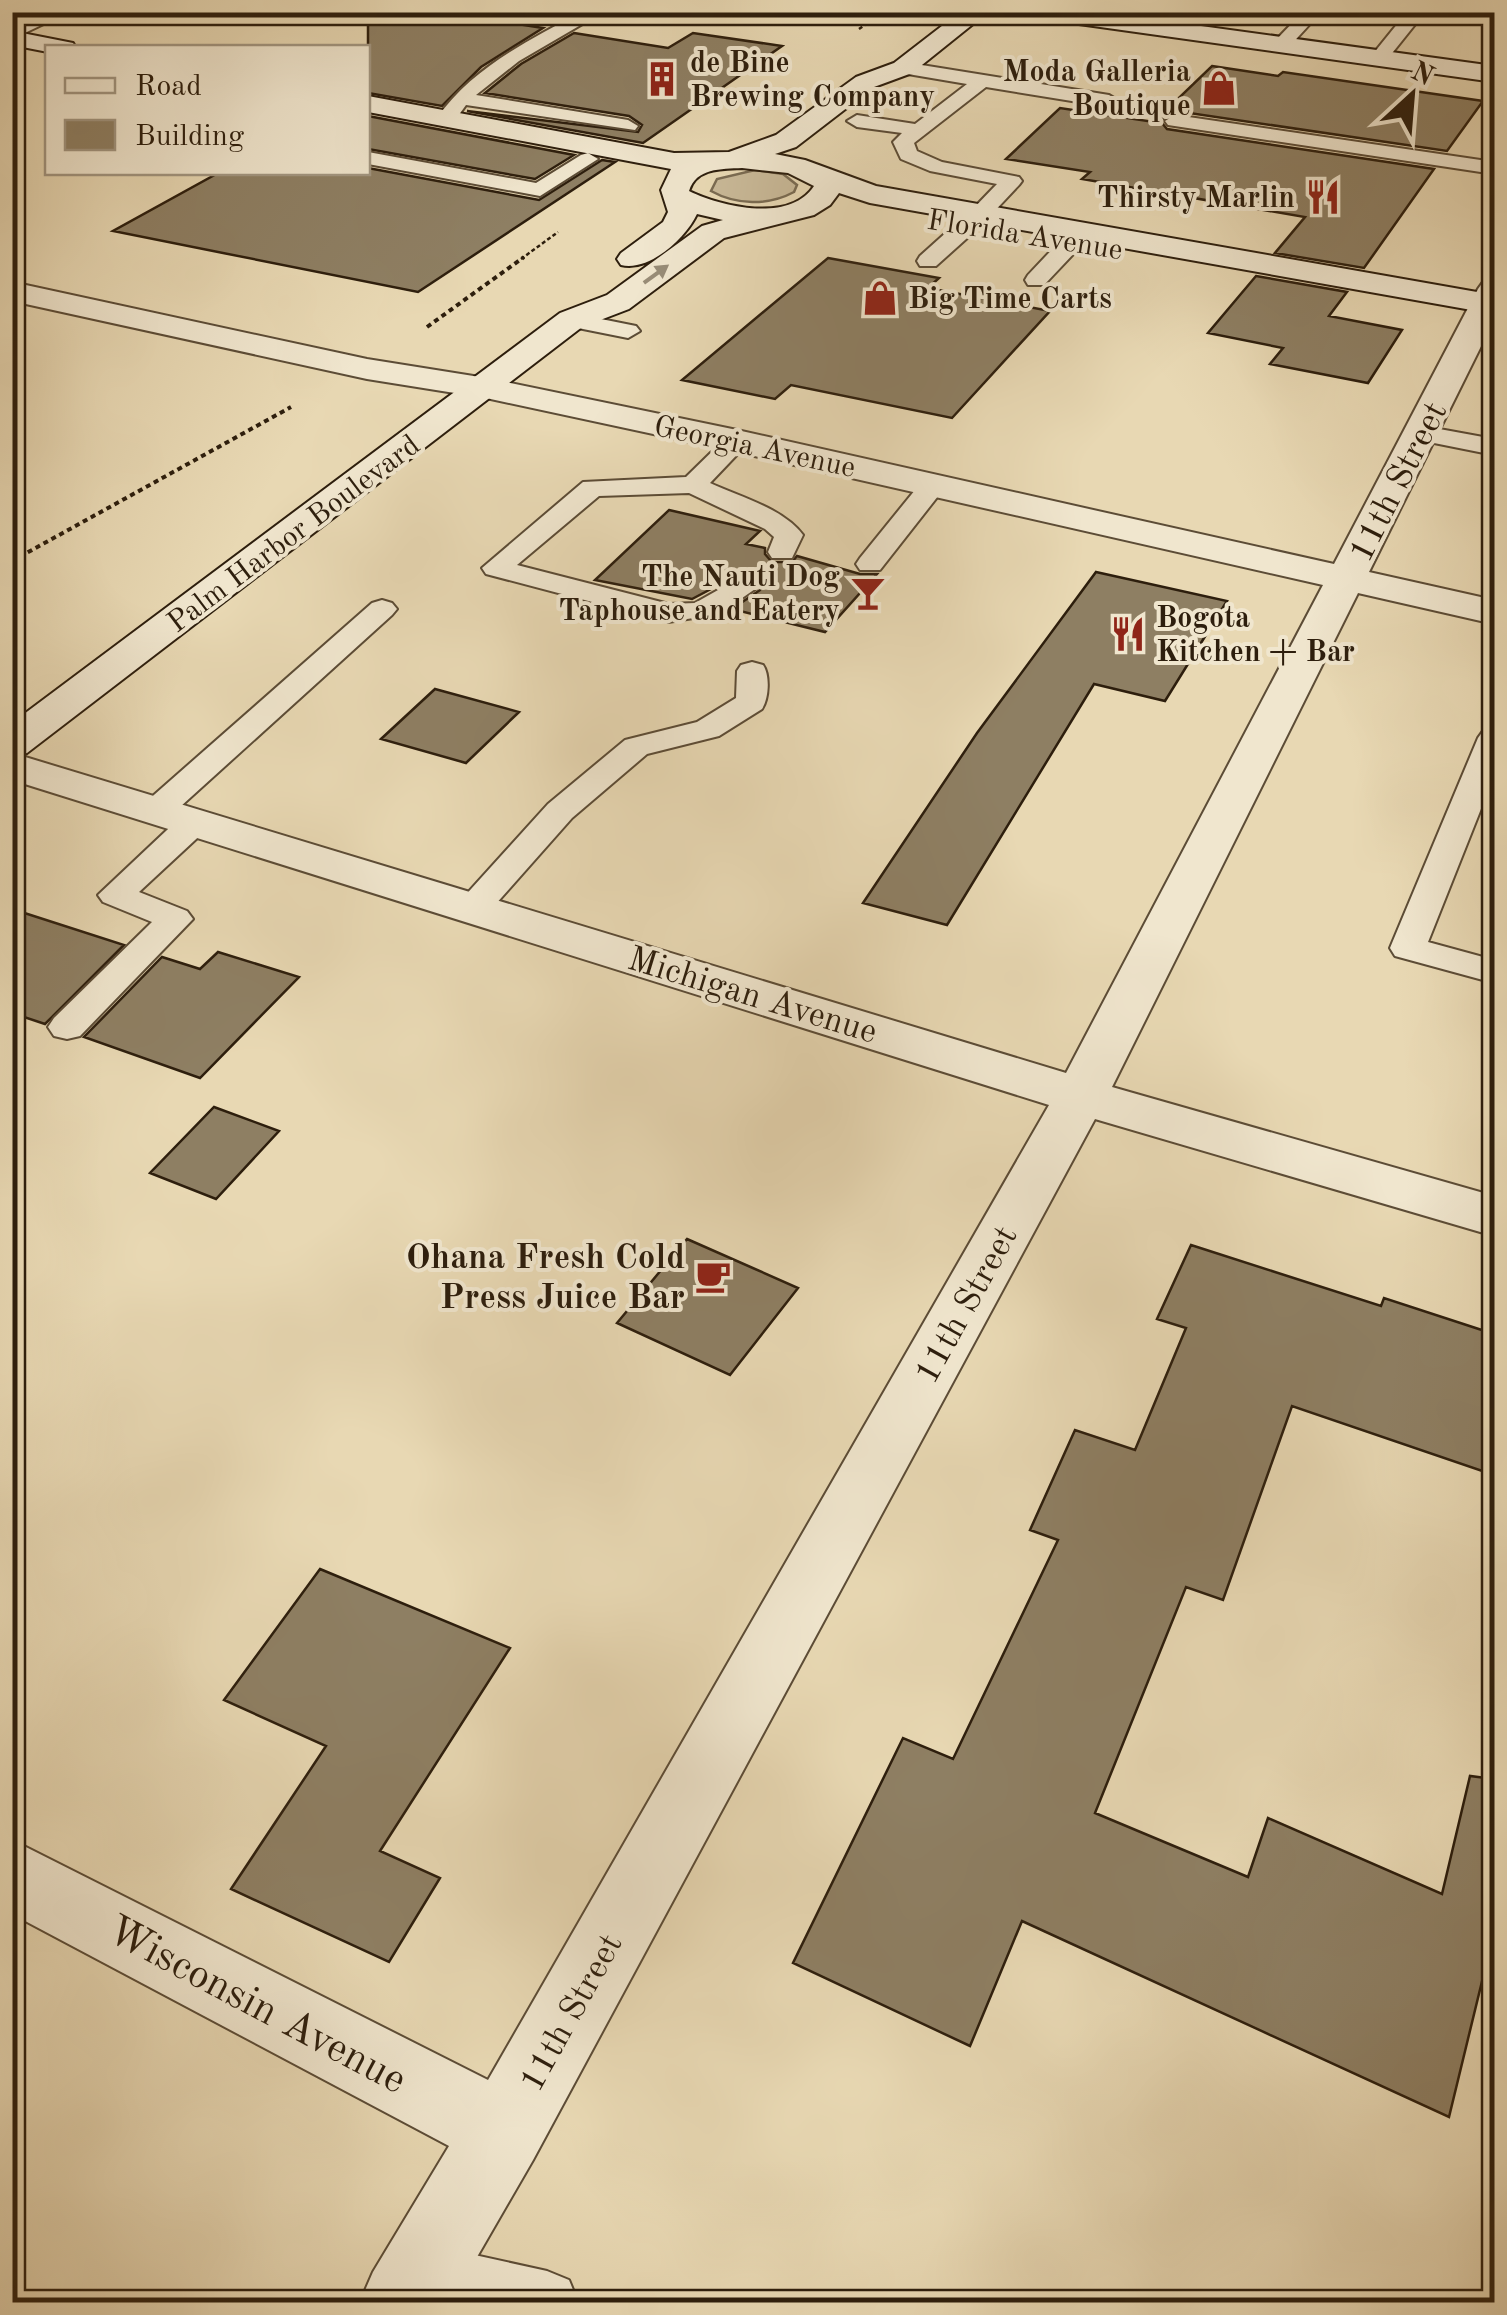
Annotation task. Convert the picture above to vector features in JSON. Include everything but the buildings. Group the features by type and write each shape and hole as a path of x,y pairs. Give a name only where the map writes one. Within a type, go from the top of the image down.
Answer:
{"street":[{"path":"676,193 688,172 786,141 865,82 903,68 976,12"},
{"path":"1043,12 1494,74"},
{"path":"12,36 51,45"},
{"path":"371,135 625,165 644,170 692,206 715,212 789,212 826,193 830,184 825,161 857,121 900,86 903,68"},
{"path":"370,104 453,109 674,161 717,162"},
{"name":"Florida Avenue","path":"717,162 825,161 870,194 1070,244 1250,263"},
{"name":"Palm Harbor Boulevard","path":"572,320 581,296 676,227 683,212 676,193"},
{"name":"Florida Avenue","path":"789,212 869,210 974,219 1492,299"},
{"name":"Palm Harbor Boulevard","path":"12,744 572,320 618,302 713,232 789,212"},
{"name":"Georgia Avenue","path":"12,291 367,369 731,431 933,485 1494,612"},
{"name":"11th Street","path":"412,2288 504,2132 1081,1096 1492,299"},
{"name":"Michigan Avenue","path":"12,766 1081,1096 1494,1216"},
{"name":"Wisconsin Avenue","path":"12,1875 504,2132"}],"lane":[{"path":"12,36 60,12"},
{"path":"453,109 492,70 594,12"},
{"path":"1281,45 1313,12"},
{"path":"1378,58 1416,12"},
{"path":"903,68 1108,101"},
{"path":"928,261 1012,181 932,154 908,155 904,142 982,81"},
{"path":"453,109 628,126"},
{"path":"938,114 967,125"},
{"path":"857,121 918,130"},
{"path":"1176,121 1494,168"},
{"path":"370,158 540,190 588,159"},
{"path":"1036,280 1070,244"},
{"path":"572,320 628,330"},
{"path":"693,486 731,431"},
{"path":"1423,434 1494,447"},
{"path":"870,564 933,485"},
{"path":"744,587 717,607 696,615 668,613 496,568 592,488 693,486 775,523 789,534 782,552"},
{"path":"67,1027 175,919 115,895 177,815 382,609"},
{"path":"474,908 560,810 636,747 708,729 751,702 752,670"},
{"path":"1494,738 1408,948 1494,972"},
{"path":"412,2288 547,2302"}],"path":[{"path":"852,34 883,12"},
{"path":"12,561 284,410 367,369 550,240 570,220 586,194 625,165"}],"shaded area":[{"path":"755,170 783,174 797,185 794,192 774,200 752,202 711,191 717,179"}],"place":[{"name":"de Bine Brewing Company","path":"662,79"},
{"name":"Moda Galleria Boutique","path":"1219,88"},
{"name":"Thirsty Marlin","path":"1323,197"},
{"name":"Big Time Carts","path":"880,298"},
{"name":"The Nauti Dog Taphouse and Eatery","path":"868,593"},
{"name":"Bogota Kitchen + Bar","path":"1128,634"},
{"name":"Ohana Fresh Cold Press Juice Bar","path":"713,1276"}]}
